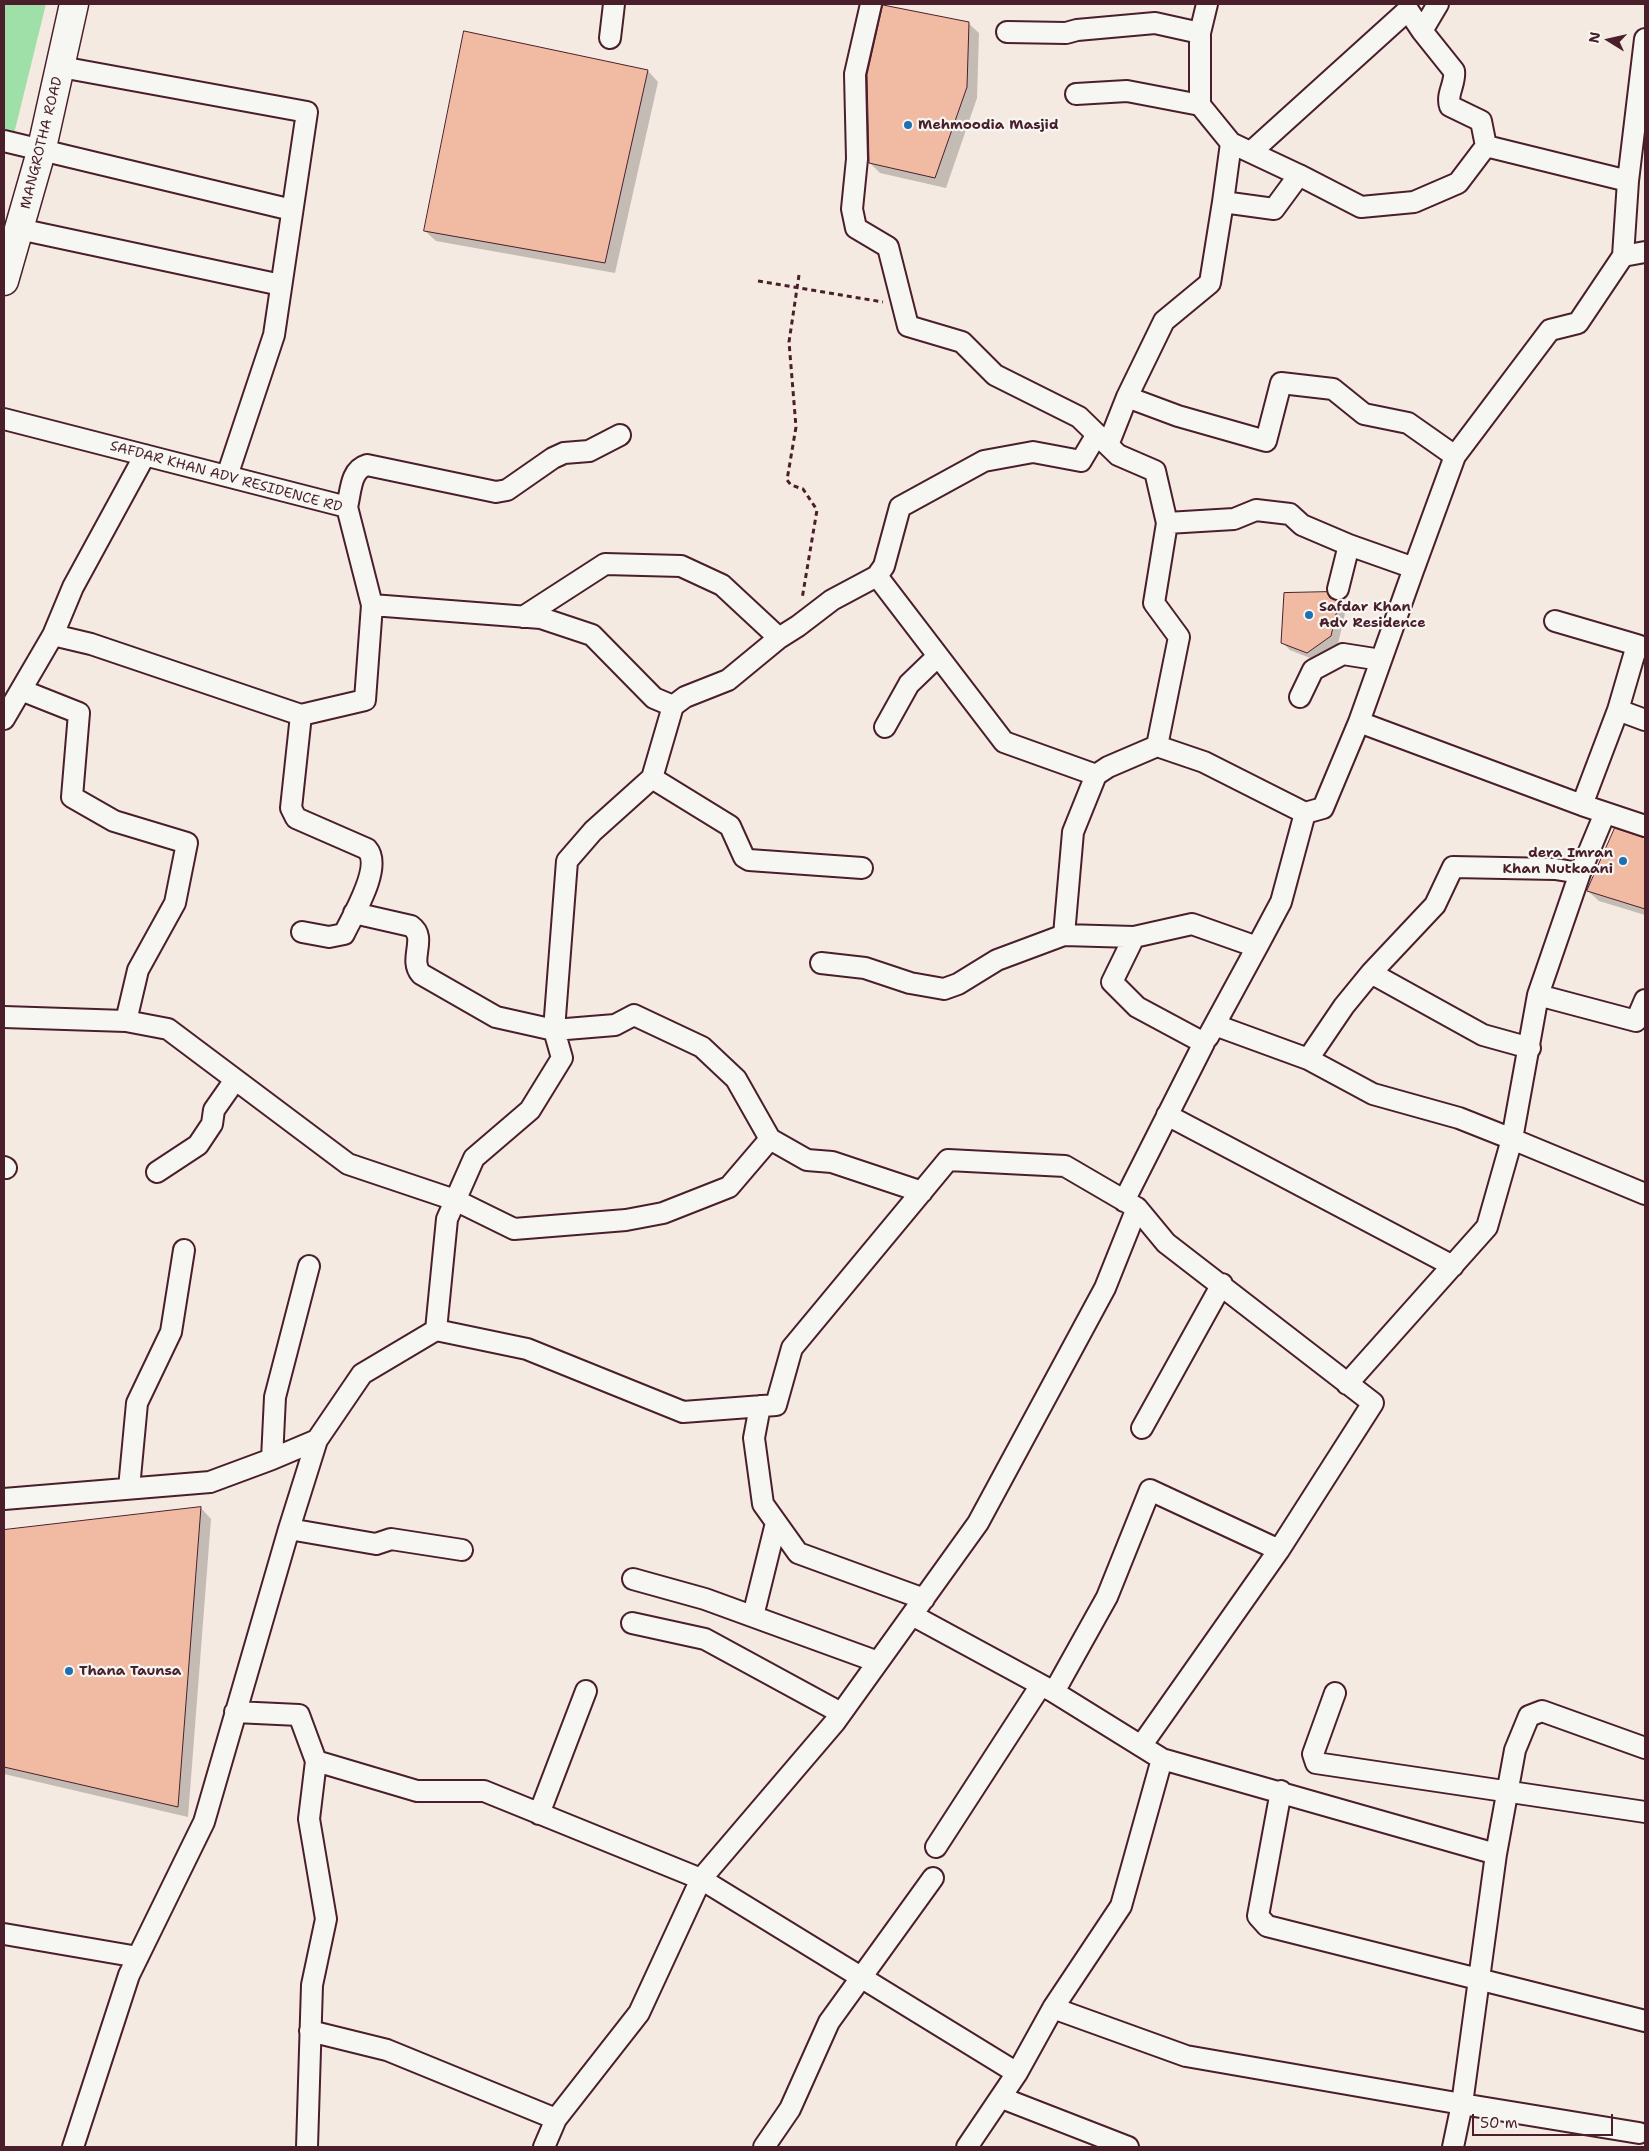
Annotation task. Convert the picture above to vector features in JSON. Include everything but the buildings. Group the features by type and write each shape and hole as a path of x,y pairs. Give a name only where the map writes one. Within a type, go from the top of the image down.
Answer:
{"main road":[{"name":"MANGROTHA ROAD","path":"4,281 42,152 74,4"}],"street":[{"path":"610,38 614,4"},
{"path":"871,4 855,74 857,158 852,208 856,228 888,247 908,326 962,342 995,375 1080,417 1118,455 1155,471 1167,523 1154,603 1179,637 1156,746"},
{"path":"1207,4 1200,33 1200,105 1231,143 1361,207 1414,202 1458,184 1486,146 1481,121 1450,106 1449,96 1455,77 1454,71 1404,7 1251,152"},
{"path":"1422,31 1438,4"},
{"path":"1007,32 1066,33 1077,30 1155,23 1200,33"},
{"path":"1064,935 1073,832 1096,775 1108,767 1156,746 1204,762 1305,813 1323,808 1359,722 1455,456 1550,330 1578,323 1623,256 1628,181 1645,39"},
{"path":"61,67 307,112 274,335 227,476"},
{"path":"1076,94 1127,91 1200,105"},
{"path":"4,141 42,152 292,210"},
{"path":"436,1330 447,1219 474,1158 530,1110 562,1058 554,1030 568,861 593,831 652,778 674,706 685,697 728,680 779,638 832,600 877,576 884,566 900,507 984,461 1033,452 1081,461 1102,440 1127,397 1164,321 1210,283 1231,143"},
{"path":"1486,146 1628,181"},
{"path":"1223,202 1274,209 1299,175"},
{"path":"19,229 281,285"},
{"path":"1623,256 1645,252"},
{"path":"1127,397 1178,416 1266,441 1281,383 1333,389 1364,414 1408,423 1455,456"},
{"name":"SAFDAR KHAN ADV RESIDENCE RD","path":"4,419 348,507 372,605 365,700 301,715"},
{"path":"348,507 355,472 359,467 367,465 496,492 507,490 564,453 589,451 620,435"},
{"path":"4,719 53,635 73,586 145,455"},
{"path":"1167,523 1234,519 1256,510 1290,514 1302,525 1414,568"},
{"path":"1338,589 1350,545"},
{"path":"524,617 605,564 681,566 722,586 779,638"},
{"path":"877,576 1004,742 1096,775"},
{"path":"372,605 541,618 592,635 654,698 674,706"},
{"path":"1555,621 1641,647 1582,805"},
{"path":"53,635 91,644 301,715 291,808 292,814 296,818 368,849 372,854 373,860 366,891 344,934 329,937 302,932"},
{"path":"1300,697 1314,670 1343,654 1382,660"},
{"path":"885,727 909,684 938,656"},
{"path":"21,690 79,713 72,798 114,821 187,843 175,903 138,970 126,1021"},
{"path":"1618,710 1645,720"},
{"path":"1359,722 1582,805 1645,826"},
{"path":"652,778 730,826 744,856 749,860 862,868"},
{"path":"544,2147 556,2119 639,2013 701,1879 841,1713 983,1515 1105,1288 1130,1204 1167,1115 1281,902 1305,813"},
{"path":"1347,1384 1487,1227 1512,1139 1530,1048 1538,995 1580,873 1605,813"},
{"path":"1308,1059 1344,1006 1371,973 1434,905 1453,867 1555,868 1580,873"},
{"path":"354,913 411,926 417,930 419,935 415,962 421,974 496,1018 554,1030 615,1025 634,1015 702,1048 736,1078 770,1139 807,1160 832,1162 922,1192"},
{"path":"821,963 865,968 910,983 944,989 958,984 997,960 1064,935 1134,937 1192,924 1257,947"},
{"path":"1134,937 1112,982 1137,1007 1204,1043"},
{"path":"1371,973 1483,1035 1530,1048"},
{"path":"1538,995 1636,1022 1645,1000"},
{"path":"4,1017 126,1021 168,1029 348,1164 455,1200 514,1229 626,1220 663,1214 729,1187 770,1139"},
{"path":"1215,1025 1308,1059 1372,1094 1459,1118 1645,1194"},
{"path":"157,1172 198,1145 212,1124 214,1110 235,1080"},
{"path":"1167,1115 1453,1266"},
{"path":"72,2147 129,1975 204,1822 289,1529 317,1440 362,1374 436,1330 527,1349 684,1412 776,1405 792,1348 948,1160 1065,1166 1130,1204 1166,1243 1222,1284 1373,1404 1279,1550 1141,1746"},
{"path":"129,1488 137,1403 171,1332 184,1250"},
{"path":"272,1459 275,1397 309,1266"},
{"path":"1142,1428 1222,1284"},
{"path":"760,1406 754,1438 763,1504 798,1554 924,1598"},
{"path":"4,1499 210,1482 317,1440"},
{"path":"936,1847 1048,1689 1106,1597 1150,1490 1279,1550"},
{"path":"753,1616 776,1523"},
{"path":"289,1529 376,1544 391,1539 462,1550"},
{"path":"633,1579 705,1599 878,1662"},
{"path":"912,1615 1048,1689 1162,1759 1281,1791 1496,1854"},
{"path":"632,1623 705,1639 841,1713"},
{"path":"539,1814 586,1691"},
{"path":"1335,1693 1313,1754 1316,1763 1645,1812"},
{"path":"1453,2147 1462,2104 1496,1854 1515,1750 1529,1716 1542,1711 1645,1748"},
{"path":"235,1712 299,1715 316,1761 309,1819 326,1920 312,1985 307,2147"},
{"path":"967,2147 1002,2098 1053,2008 1121,1906 1162,1759"},
{"path":"316,1761 417,1790 484,1791 701,1879 1017,2073"},
{"path":"1281,1791 1258,1916 1266,1926 1645,2021"},
{"path":"764,2147 790,2108 829,2022 933,1878"},
{"path":"4,1934 138,1957"},
{"path":"1053,2008 1186,2056 1462,2104 1639,2132"},
{"path":"310,2031 387,2050 556,2119"},
{"path":"1002,2098 1128,2147"}],"path":[{"path":"798,626 817,510 803,489 788,483 787,480 796,427 789,342 799,275"},
{"path":"758,281 903,305"}],"green space":[{"path":"4,4 46,4 13,138 4,135"}],"place":[{"name":"Mehmoodia Masjid","path":"908,125"},
{"name":"Safdar Khan Adv Residence","path":"1309,615"},
{"name":"dera Imran Khan Nutkaani","path":"1623,861"},
{"name":"Thana Taunsa","path":"69,1671"}]}
